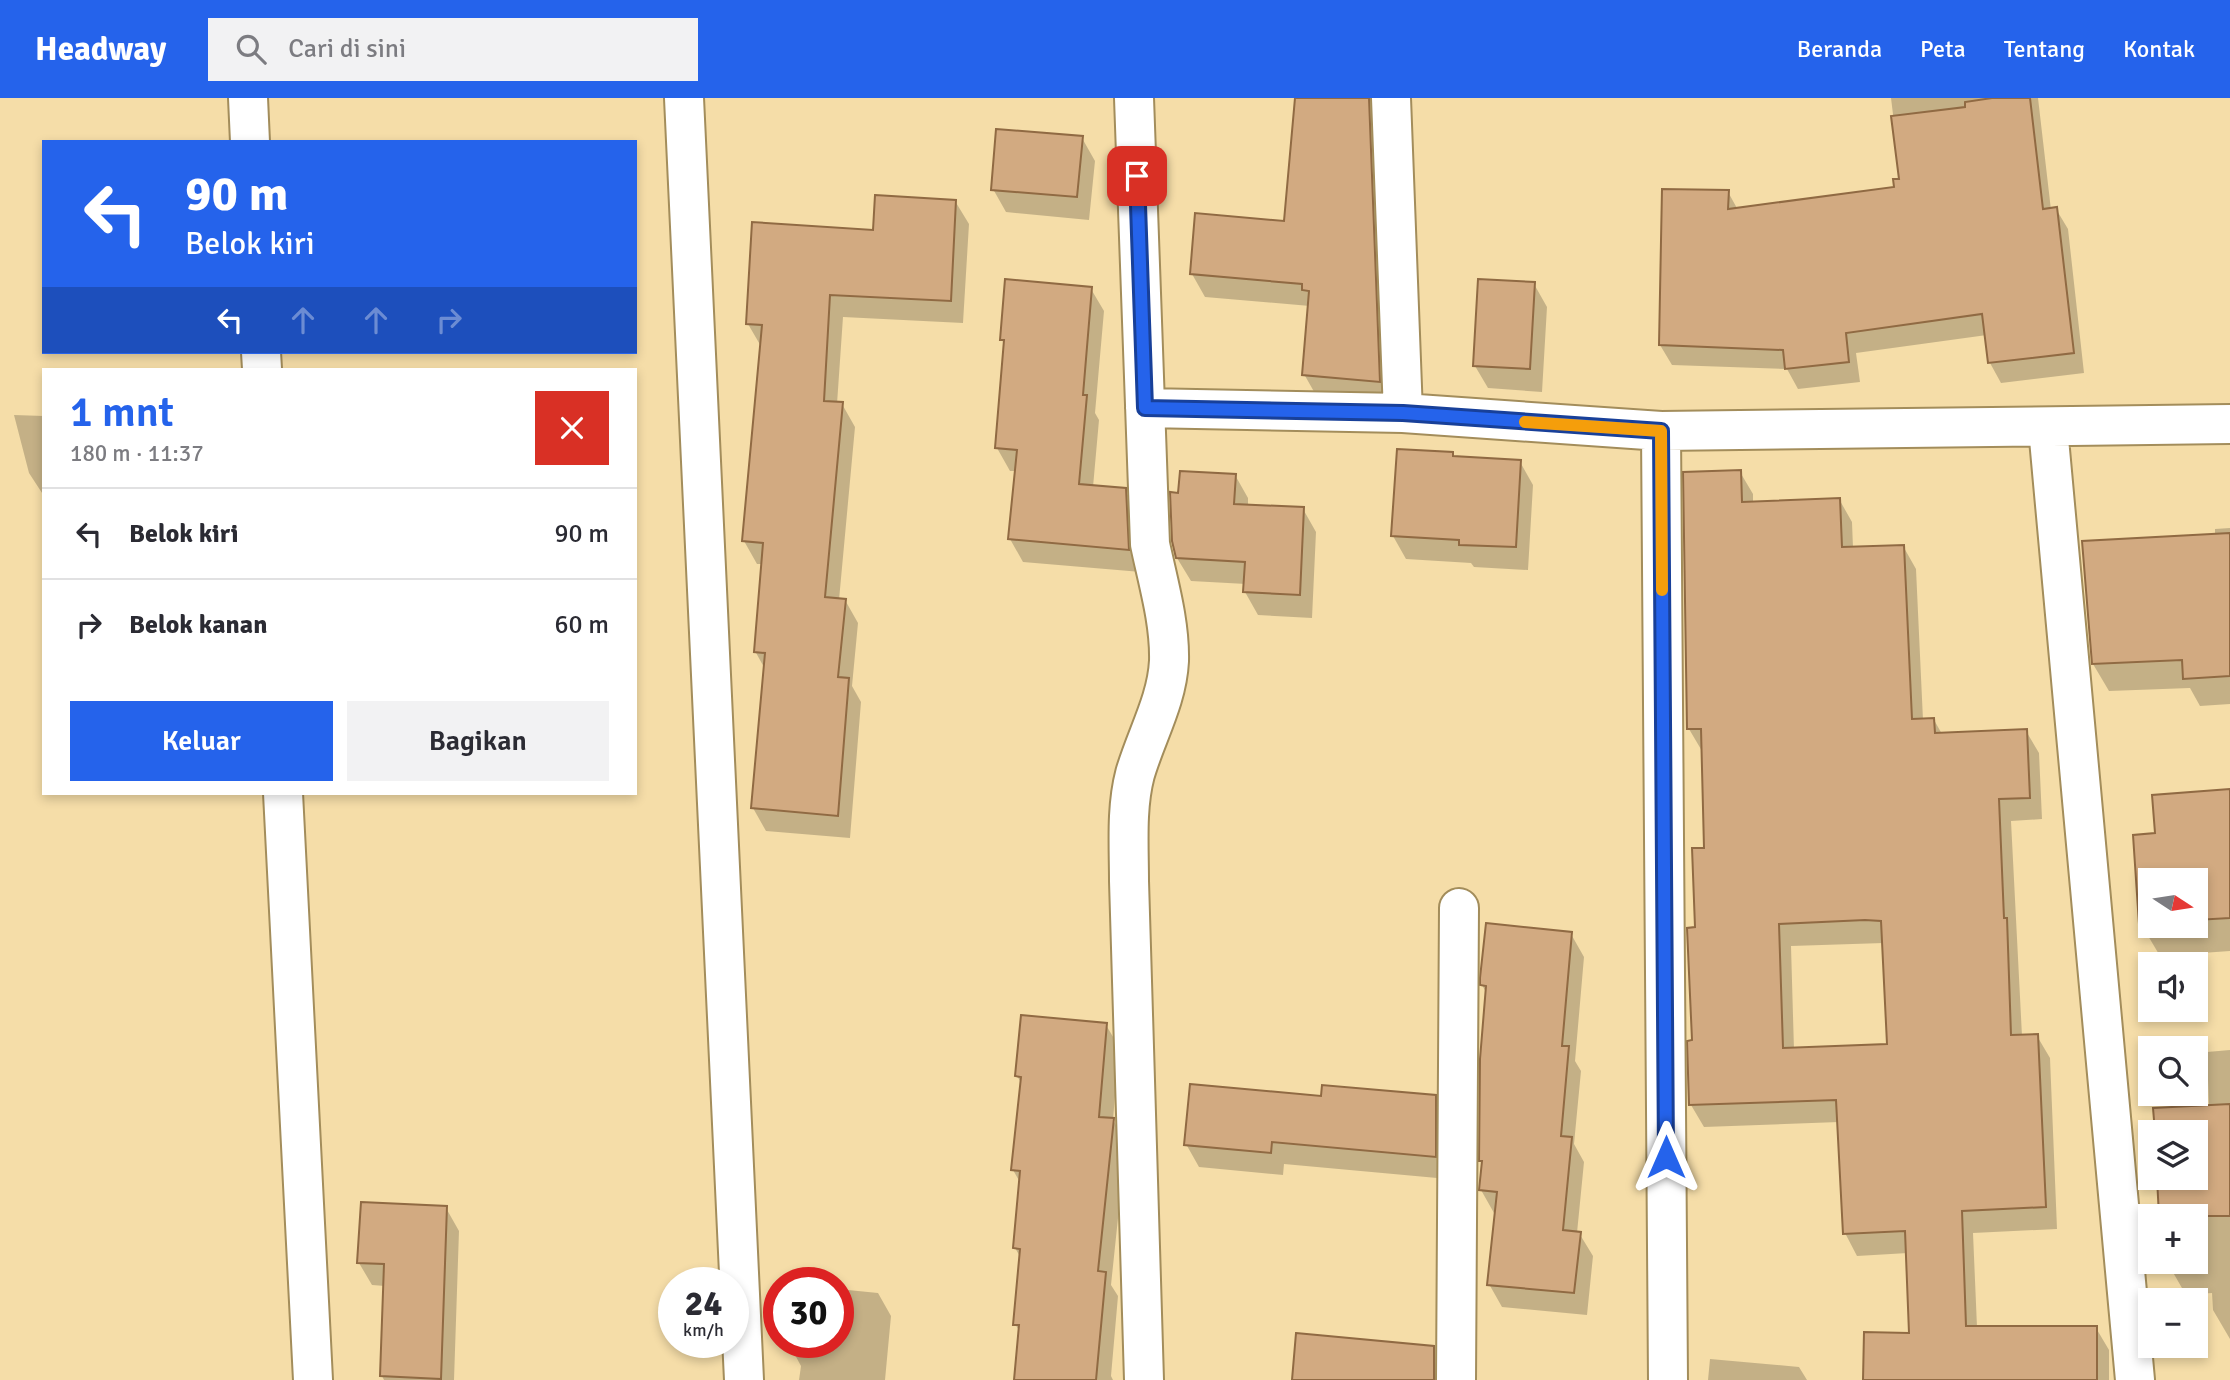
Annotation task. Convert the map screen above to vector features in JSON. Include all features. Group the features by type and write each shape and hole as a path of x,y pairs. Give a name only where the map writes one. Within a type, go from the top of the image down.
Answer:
{"street":[{"path":"248,98 250,140"},
{"path":"684,98 744,1380"},
{"path":"1134,98 1150,544 1161,594 1169,661 1163,698 1135,775 1130,806 1129,881 1144,1380"},
{"path":"1391,98 1403,413"},
{"path":"1145,408 1403,413 1661,431 2230,424"},
{"path":"2048,428 2135,1380"},
{"path":"1661,431 1668,1380"},
{"path":"283,795 313,1380"},
{"path":"1456,1380 1459,908"}],"building":[{"path":"1295,98 1369,98 1380,382 1302,375 1309,291 1302,290 1302,284 1190,274 1195,213 1284,221"},
{"path":"1992,98 2030,98 2043,209 2057,207 2074,353 1988,363 1982,314 1846,333 1849,362 1785,369 1783,350 1659,345 1662,189 1729,190 1728,209 1894,187 1893,179 1899,179 1891,116 1965,107 1965,102"},
{"path":"996,129 1083,136 1077,197 991,190"},
{"path":"875,195 956,200 951,301 830,295 824,401 843,402 825,597 846,599 838,677 849,678 838,816 751,808 765,653 754,652 763,543 742,541 762,325 746,324 752,222 873,230"},
{"path":"1005,279 1092,287 1083,395 1087,395 1079,484 1126,488 1129,550 1008,539 1017,450 995,448 1004,340 1000,340"},
{"path":"1478,279 1535,282 1530,369 1473,366"},
{"path":"1397,449 1521,460 1516,547 1459,545 1459,540 1391,536"},
{"path":"1741,470 1742,502 1840,498 1842,547 1904,545 1912,719 1934,718 1935,733 2027,729 2030,798 1999,799 2011,1035 2038,1034 2046,1207 1962,1211 1966,1326 2097,1326 2097,1380 1863,1380 1864,1332 1909,1333 1905,1231 1843,1234 1836,1100 1689,1105 1687,1041 1692,1040 1687,928 1695,927 1692,848 1704,848 1701,729 1687,729 1683,472","holes":["1881,921 1887,1044 1783,1048 1779,924"]},
{"path":"1180,471 1236,474 1234,504 1304,507 1300,595 1243,592 1245,562 1176,558 1172,541 1170,492 1178,493"},
{"path":"2230,533 2230,676 2183,679 2182,660 2092,664 2082,541"},
{"path":"2230,789 2230,918 2208,919 2208,868 2138,868 2138,909 2133,835 2155,833 2152,795"},
{"path":"1486,923 1572,932 1562,1046 1569,1046 1561,1136 1572,1137 1563,1230 1581,1232 1574,1293 1487,1285 1497,1192 1479,1190 1482,1161 1479,1161 1480,1059 1486,986 1480,985 1480,978"},
{"path":"1021,1015 1107,1023 1099,1117 1114,1118 1098,1271 1106,1272 1096,1380 1014,1380 1019,1325 1013,1325 1020,1249 1013,1248 1020,1171 1011,1170 1021,1077 1015,1076"},
{"path":"1190,1084 1321,1096 1322,1085 1436,1095 1436,1157 1272,1142 1271,1153 1184,1145"},
{"path":"2230,1104 2230,1216 2208,1216 2208,1204 2158,1204 2158,1190 2208,1190 2208,1120 2154,1120 2153,1108"},
{"path":"361,1202 447,1206 441,1379 380,1376 384,1264 357,1263"},
{"path":"1296,1333 1434,1346 1434,1380 1292,1380"}],"slow traffic":[{"path":"1525,422 1661,431 1662,590"}],"route":[{"path":"1137,176 1145,408 1403,413 1661,431 1666,1157"}]}
